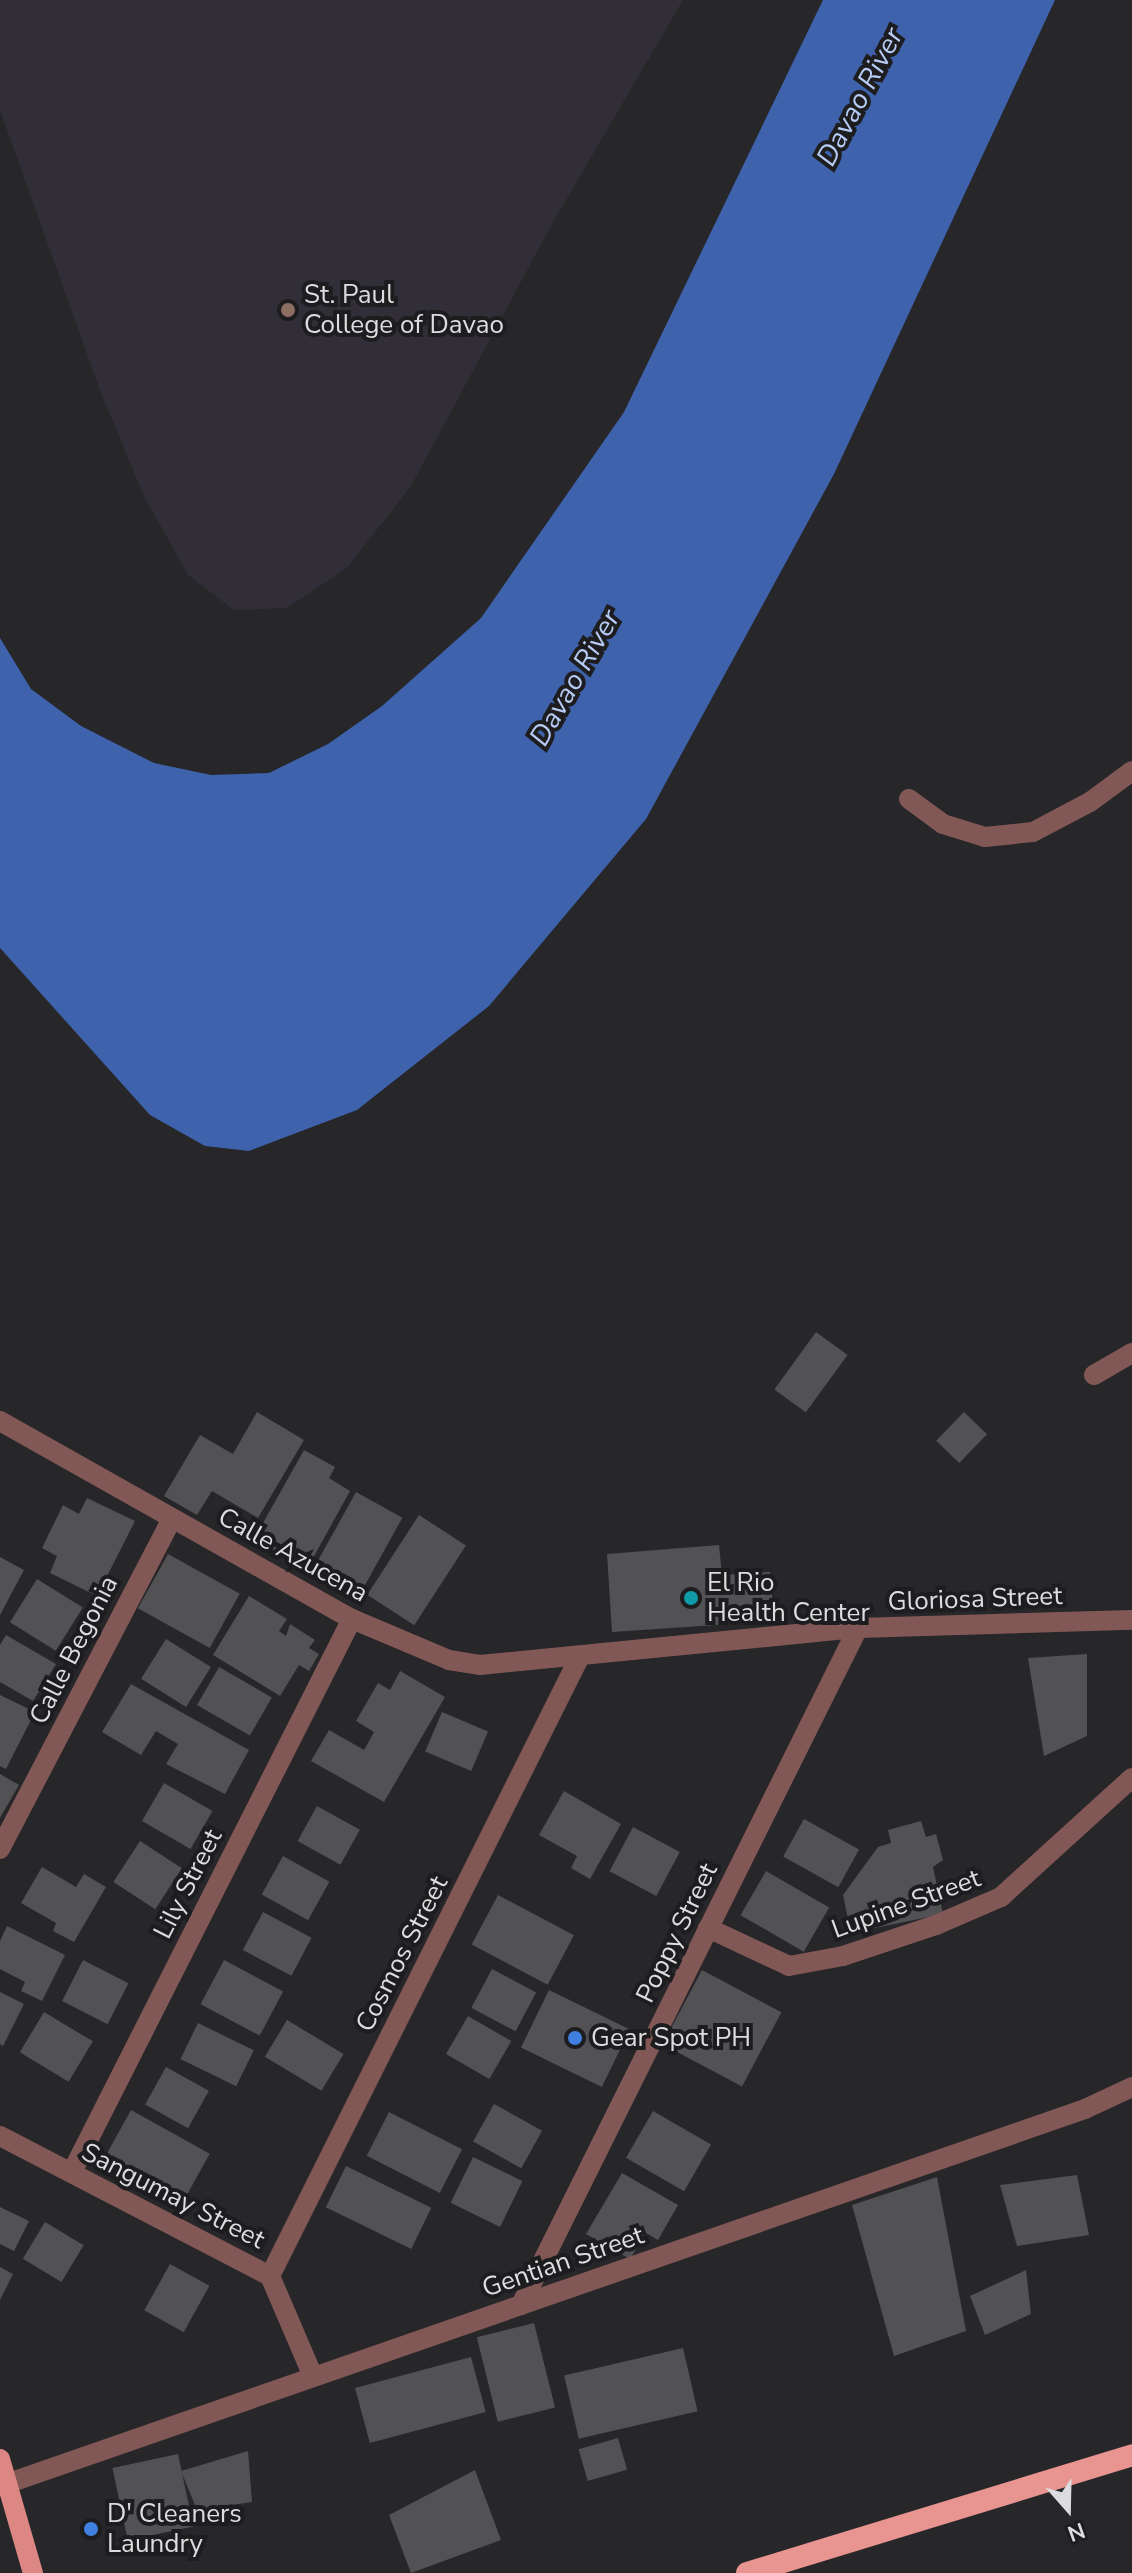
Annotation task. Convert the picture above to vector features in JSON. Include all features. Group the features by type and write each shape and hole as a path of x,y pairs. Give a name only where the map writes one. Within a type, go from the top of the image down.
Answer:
{"highway":[{"path":"747,2573 1132,2455"}],"main road":[{"path":"0,2459 4,2484 33,2573"}],"street":[{"path":"909,799 943,824 985,837 1033,832 1090,802 1132,771"},
{"path":"1094,1375 1132,1353"},
{"name":"Calle Azucena","path":"0,1421 352,1619 449,1660 480,1665 580,1656"},
{"name":"Calle Begonia","path":"0,1849 172,1518"},
{"name":"Lily Street","path":"72,2172 352,1619"},
{"name":"Gloriosa Street","path":"580,1656 858,1628 1132,1620"},
{"name":"Poppy Street","path":"521,2305 858,1628"},
{"name":"Cosmos Street","path":"270,2276 580,1656"},
{"name":"Lupine Street","path":"708,1928 789,1966 843,1956 936,1925 1001,1897 1132,1778"},
{"name":"Gentian Street","path":"4,2484 312,2374 521,2305 1085,2109 1132,2087"},
{"name":"Sangumay Street","path":"0,2136 270,2276 312,2374"}],"shaded area":[{"name":"St. Paul College of Davao","path":"0,0 683,0 552,224 411,486 347,568 287,608 234,610 188,575 145,498 102,396 0,110"}],"water":[{"name":"Davao River","path":"823,0 1055,0 834,474 646,819 489,1006 357,1110 249,1151 205,1146 150,1115 0,948 0,638 31,689 81,726 154,763 211,775 269,773 328,744 382,706 481,618 624,412"}],"building":[{"path":"816,1332 848,1355 806,1412 774,1389"},
{"path":"257,1412 304,1440 258,1518 212,1491 197,1515 164,1496 200,1435 233,1454"},
{"path":"964,1412 987,1434 959,1463 936,1441"},
{"path":"304,1450 335,1467 329,1478 350,1491 307,1569 254,1539"},
{"path":"356,1492 402,1518 361,1592 315,1566"},
{"path":"87,1498 135,1521 97,1596 50,1573 57,1556 42,1548 63,1505 79,1514"},
{"path":"419,1515 466,1545 414,1625 367,1595"},
{"name":"El Rio Health Center","path":"719,1545 722,1575 770,1572 774,1621 612,1632 607,1554"},
{"path":"168,1554 240,1594 210,1648 138,1608"},
{"path":"0,1557 24,1570 0,1615"},
{"path":"37,1579 83,1608 56,1651 10,1622"},
{"path":"249,1596 287,1619 279,1631 286,1636 290,1624 315,1640 309,1648 319,1654 309,1671 299,1665 280,1696 213,1655"},
{"path":"6,1635 56,1664 33,1701 0,1682 0,1645"},
{"path":"166,1639 211,1667 186,1707 141,1679"},
{"path":"1087,1654 1087,1736 1044,1756 1028,1658"},
{"path":"219,1667 272,1698 250,1736 197,1705"},
{"path":"400,1671 445,1697 384,1802 311,1761 329,1730 364,1750 374,1732 356,1721 378,1683 390,1690"},
{"path":"131,1684 249,1750 225,1794 166,1764 178,1744 156,1731 141,1755 102,1732"},
{"path":"0,1695 35,1712 6,1769 0,1766"},
{"path":"442,1712 488,1732 471,1771 425,1752"},
{"path":"0,1774 19,1785 0,1818"},
{"path":"164,1783 212,1811 190,1849 142,1821"},
{"path":"564,1791 621,1824 590,1879 571,1868 577,1856 539,1835"},
{"path":"317,1806 360,1830 340,1865 298,1841"},
{"path":"804,1819 859,1850 838,1887 783,1857"},
{"path":"921,1821 926,1837 936,1834 943,1860 933,1867 943,1914 851,1933 843,1895 878,1847 891,1843 888,1830"},
{"path":"633,1827 680,1852 656,1896 610,1871"},
{"path":"140,1841 182,1868 155,1909 113,1882"},
{"path":"283,1856 329,1882 308,1920 262,1894"},
{"path":"42,1867 76,1887 84,1874 106,1887 74,1942 53,1931 56,1923 21,1903"},
{"path":"766,1871 829,1908 804,1952 740,1915"},
{"path":"498,1895 574,1935 548,1985 472,1944"},
{"path":"263,1912 312,1938 291,1976 243,1950"},
{"path":"7,1926 65,1955 42,2001 21,1991 25,1982 0,1969 0,1941"},
{"path":"83,1960 128,1983 108,2024 62,2001"},
{"path":"224,1960 283,1991 260,2036 201,2004"},
{"path":"492,1969 536,1992 515,2031 471,2008"},
{"path":"702,1970 781,2012 742,2086 663,2044"},
{"path":"549,1990 630,2029 602,2087 521,2048"},
{"path":"0,1992 24,2004 3,2046 0,2044"},
{"path":"44,2012 93,2041 69,2082 20,2052"},
{"path":"468,2016 511,2041 489,2079 446,2054"},
{"path":"287,2020 344,2054 321,2091 265,2057"},
{"path":"198,2023 254,2050 236,2086 180,2059"},
{"path":"166,2067 209,2091 188,2128 145,2105"},
{"path":"494,2104 542,2131 521,2168 473,2142"},
{"path":"131,2110 210,2154 178,2211 99,2168"},
{"path":"653,2111 711,2144 684,2191 626,2158"},
{"path":"389,2112 462,2149 440,2193 367,2156"},
{"path":"473,2157 522,2181 500,2227 451,2203"},
{"path":"346,2166 431,2208 411,2249 326,2207"},
{"path":"622,2173 678,2205 658,2240 646,2233 630,2259 586,2234"},
{"path":"1077,2175 1089,2235 1017,2246 1000,2185"},
{"path":"937,2177 966,2331 894,2356 852,2205"},
{"path":"0,2207 29,2221 14,2251 0,2244"},
{"path":"45,2222 84,2245 61,2282 23,2259"},
{"path":"170,2264 209,2286 184,2332 144,2310"},
{"path":"0,2267 13,2274 0,2300"},
{"path":"1026,2270 1031,2314 985,2335 970,2296"},
{"path":"534,2323 555,2407 498,2422 477,2337"},
{"path":"683,2348 698,2411 579,2439 564,2375"},
{"path":"471,2357 486,2412 370,2443 355,2388"},
{"path":"618,2438 627,2470 588,2481 579,2449"},
{"path":"248,2451 252,2502 197,2510 181,2471"},
{"path":"178,2454 193,2526 128,2540 112,2468"},
{"path":"475,2470 501,2540 411,2573 389,2515"}],"place":[{"name":"St. Paul College of Davao","path":"288,310"},
{"name":"El Rio Health Center","path":"691,1598"},
{"name":"Gear Spot PH","path":"575,2038"},
{"name":"D' Cleaners Laundry","path":"91,2529"}]}
